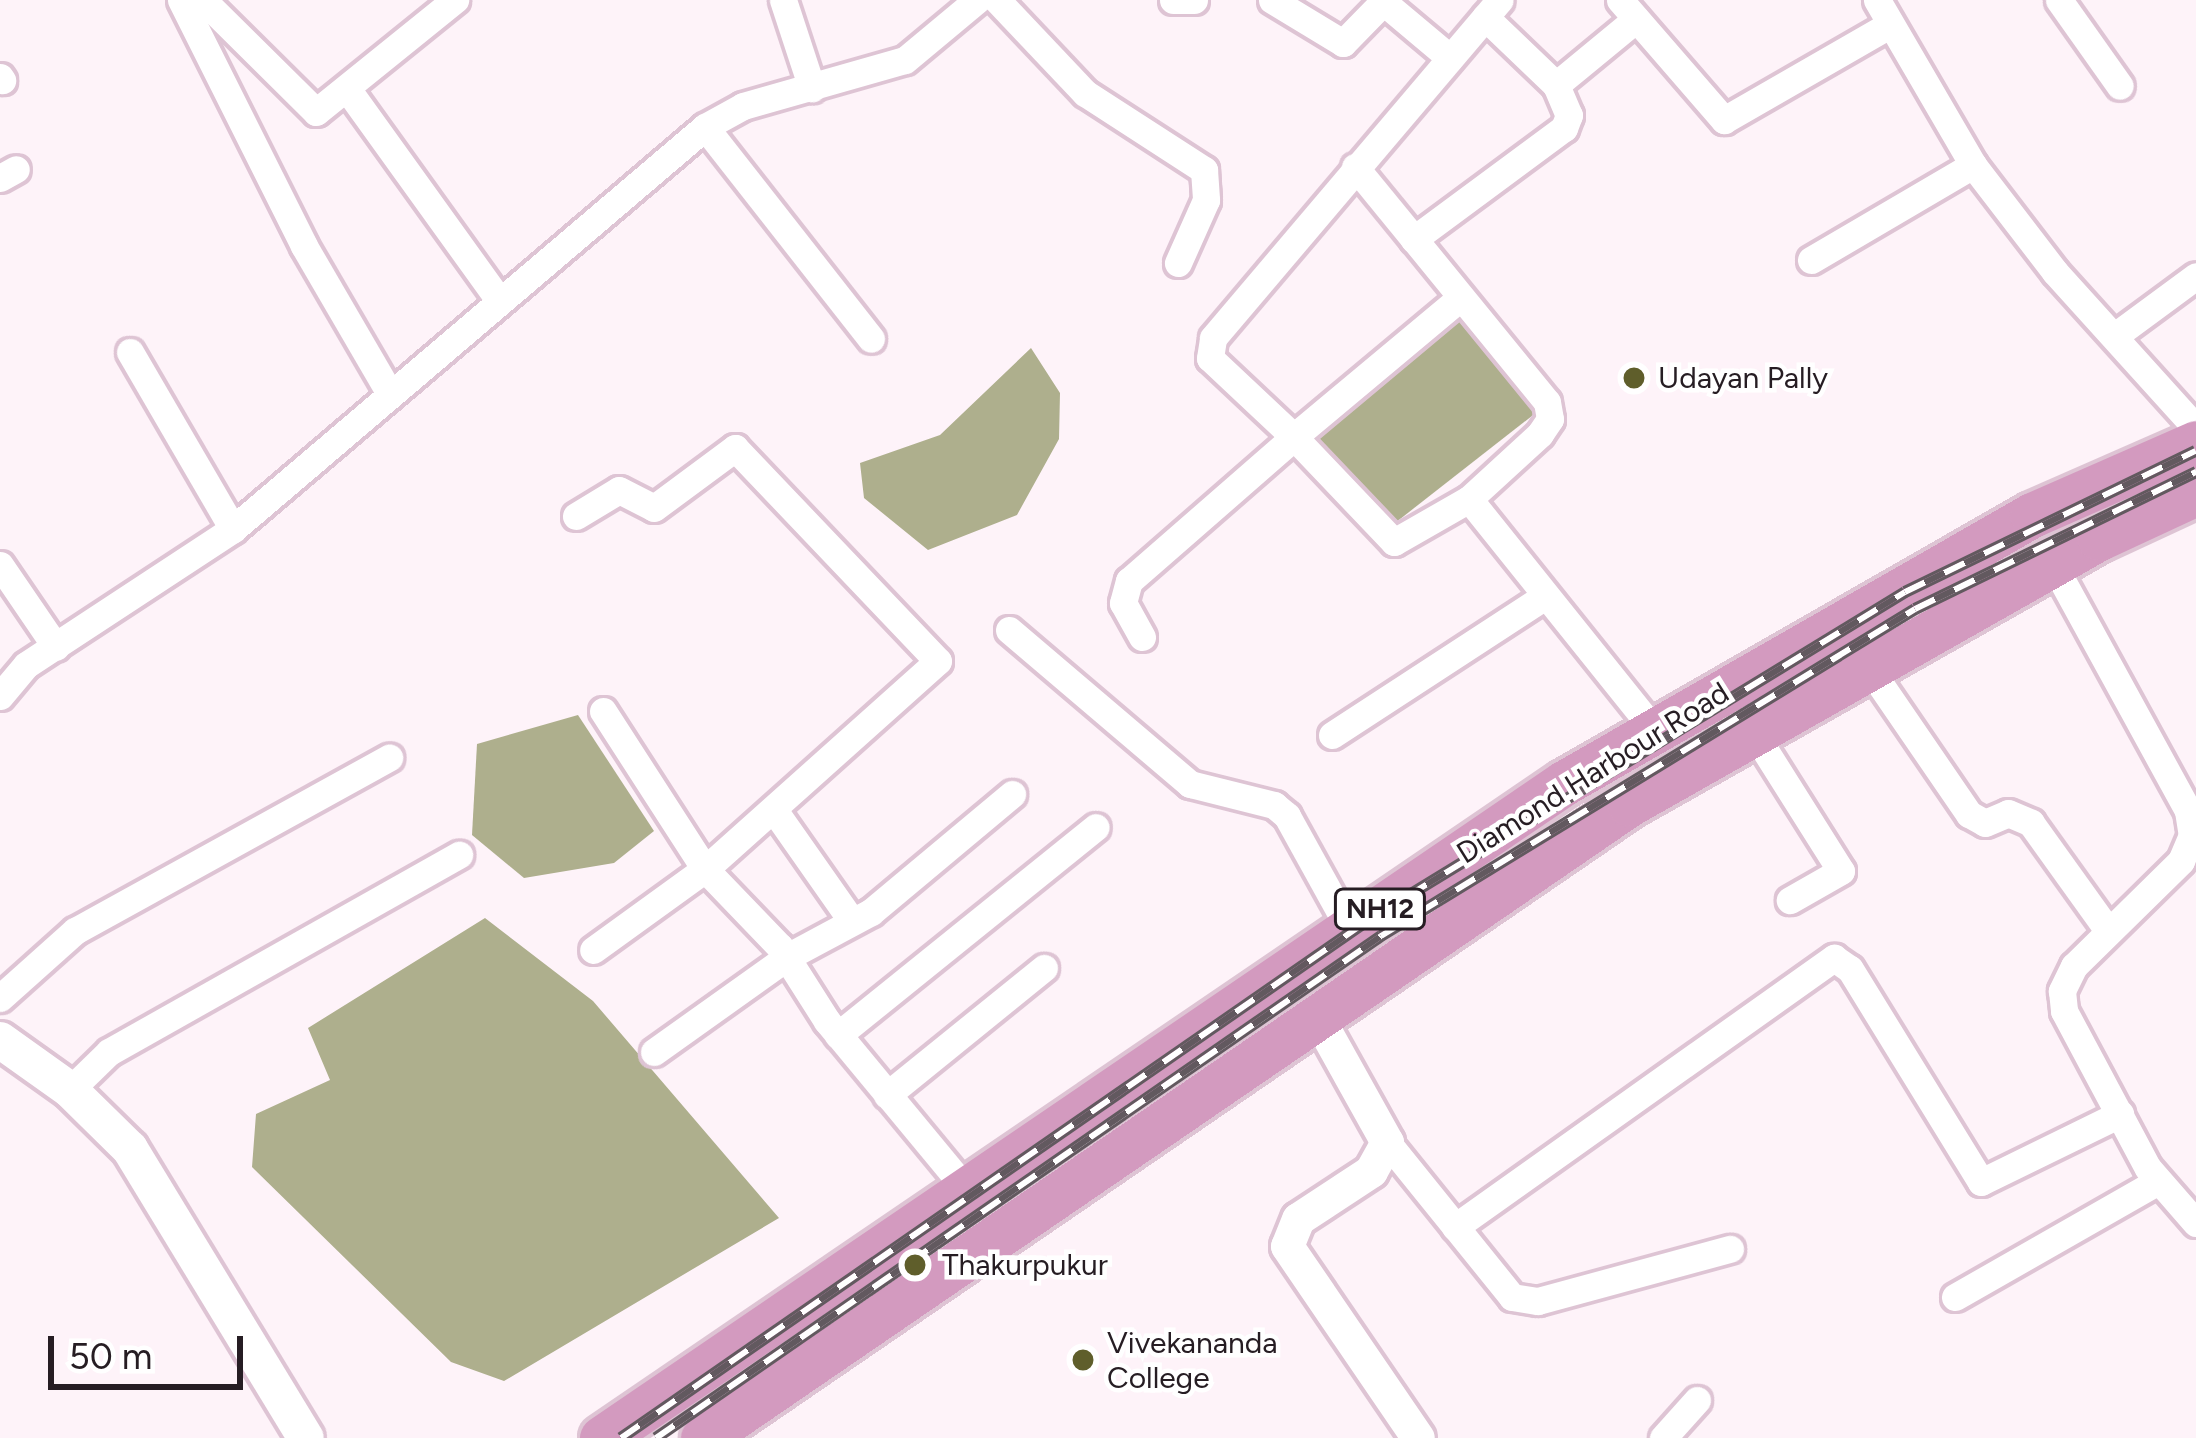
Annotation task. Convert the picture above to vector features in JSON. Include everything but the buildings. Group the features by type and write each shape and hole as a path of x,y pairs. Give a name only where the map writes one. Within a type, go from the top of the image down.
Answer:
{"highway":[{"name":"Diamond Harbour Road","path":"602,1438 1350,930 1654,731 2087,490 2196,443"},
{"path":"2087,490 2107,534"},
{"name":"Diamond Harbour Road","path":"703,1438 1628,804 2107,534 2196,493"},
{"path":"1151,1064 1181,1107"}],"main road":[{"path":"0,1040 70,1090 130,1148 306,1438"}],"street":[{"path":"182,0 304,246 389,392"},
{"path":"203,0 316,112 455,0"},
{"path":"783,0 812,88"},
{"path":"0,696 26,665 233,529 705,127 743,106 905,60 977,0"},
{"path":"997,0 1085,93 1204,170 1206,200 1178,263"},
{"path":"1173,0 1193,0"},
{"path":"1272,0 1343,44 1382,1 1450,58"},
{"path":"2059,0 2120,86"},
{"path":"1354,167 1547,402 1550,419 1469,499 1394,542 1294,436 1217,366 1209,347 1354,167 1492,9 1556,86 1569,115 1564,128 1414,238"},
{"path":"1556,86 1628,9 1724,120 1883,12 1973,165 2055,272 2116,334 2196,428"},
{"path":"348,90 498,299"},
{"path":"705,127 871,339"},
{"path":"1811,260 1973,165"},
{"path":"2116,334 2196,276"},
{"path":"1142,637 1123,603 1129,581 1460,298"},
{"path":"130,352 233,529"},
{"path":"576,516 619,490 654,508 718,453 735,448 938,662 705,869 593,950"},
{"path":"1469,499 1541,598 1654,731"},
{"path":"2053,564 2188,811 2192,835 2189,856 2107,928 2062,991 2064,1011 2158,1180 2196,1223"},
{"path":"0,565 56,647"},
{"path":"1331,735 1541,598"},
{"path":"1009,631 1190,784 1274,805 1287,816 1350,930"},
{"path":"1869,668 1969,814 1984,823 2008,813 2031,823 2107,928"},
{"path":"603,712 705,869 787,957 838,1035 967,1190"},
{"path":"1754,733 1841,871 1790,900"},
{"path":"0,998 75,931 389,758"},
{"path":"654,1052 849,917 871,912 1012,794"},
{"path":"774,810 849,917"},
{"path":"838,1035 1096,827"},
{"path":"70,1090 109,1052 459,855"},
{"path":"1455,1227 1834,958 1850,969 1981,1182 2120,1114"},
{"path":"887,1095 1044,968"},
{"path":"1318,1020 1387,1142 1423,1177 1494,1282 1512,1297 1538,1301 1730,1249"},
{"path":"1387,1142 1371,1171 1298,1220 1287,1246 1418,1438"},
{"path":"1955,1297 2158,1180"},
{"path":"1663,1438 1697,1400"}],"shaded area":[{"path":"1465,316 1539,411 1388,528 1314,434"},
{"path":"1031,348 1060,393 1059,439 1017,515 928,550 864,498 860,463 940,435"},
{"path":"578,715 654,831 614,863 524,878 472,835 477,744"},
{"path":"485,918 593,1001 779,1218 504,1381 451,1362 252,1167 256,1114 330,1080 308,1028"}],"railway":[{"path":"621,1438 1370,919 1905,592 2196,451"},
{"path":"656,1438 1381,936 1915,609 2196,472"}],"place":[{"name":"Udayan Pally","path":"1634,378"},
{"name":"Thakurpukur","path":"915,1265"},
{"name":"Vivekananda College","path":"1083,1360"}]}
